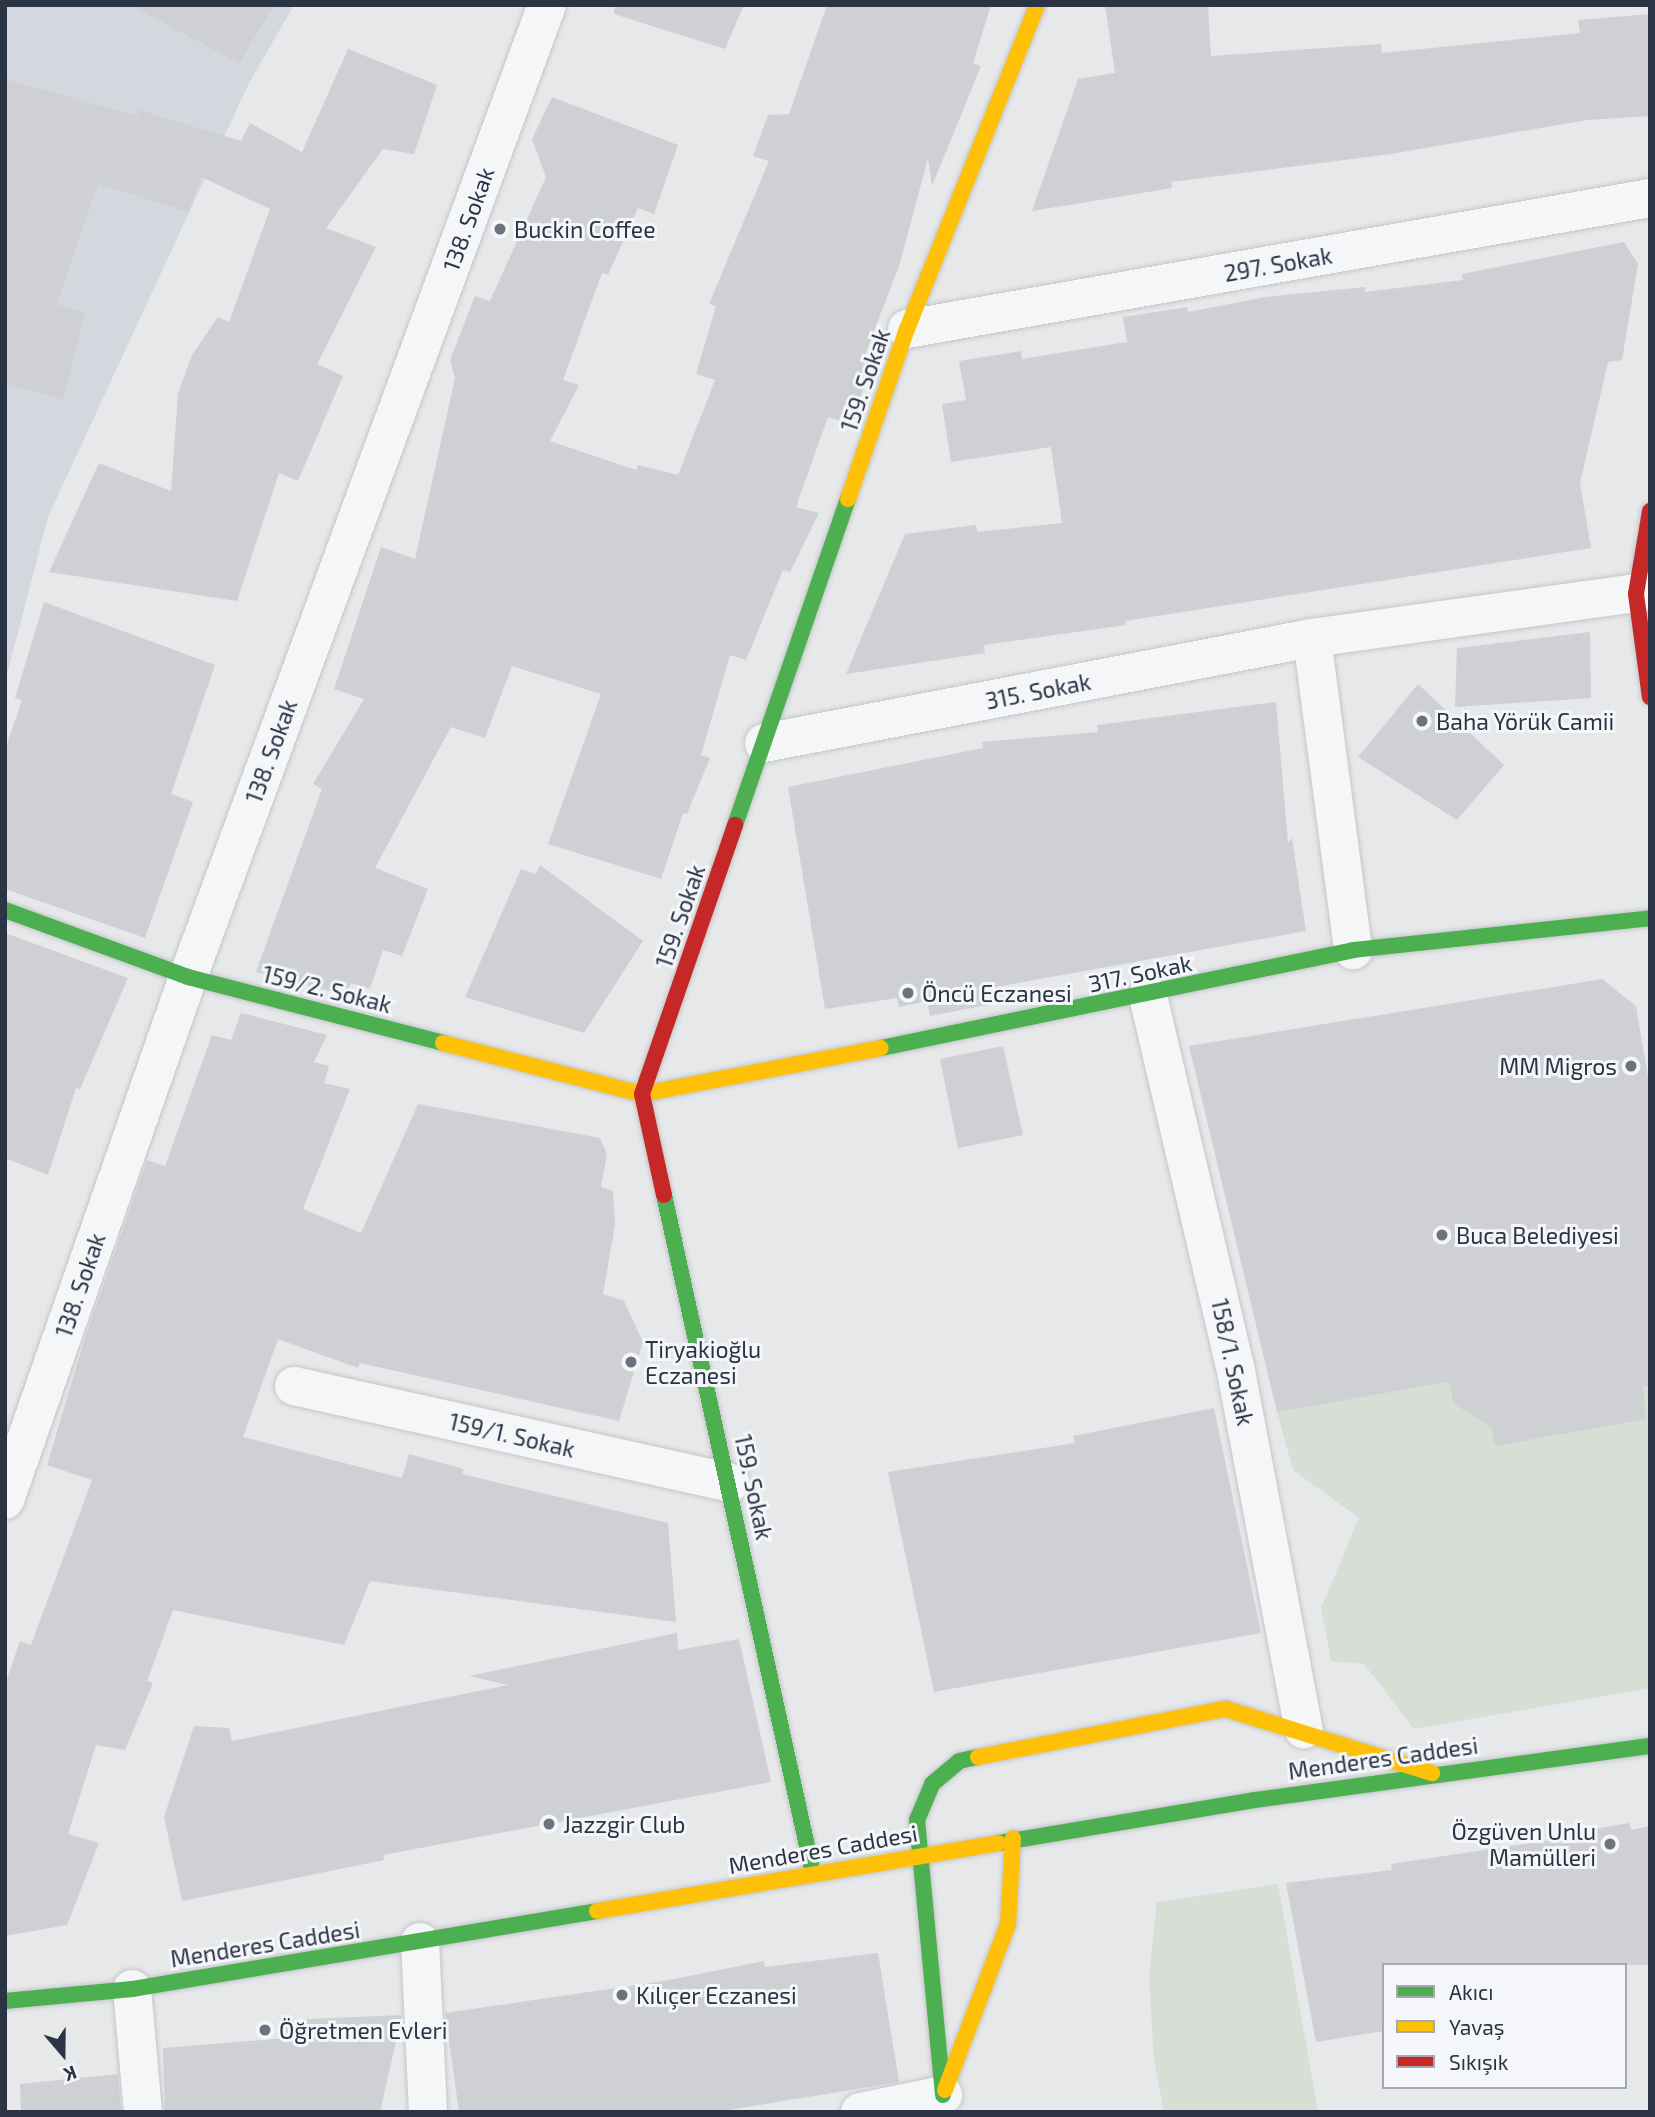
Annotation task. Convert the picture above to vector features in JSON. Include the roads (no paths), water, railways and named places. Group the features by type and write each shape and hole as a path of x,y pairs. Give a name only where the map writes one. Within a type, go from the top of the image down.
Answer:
{"street":[{"name":"138. Sokak","path":"5,1500 188,977 547,5"},
{"name":"159. Sokak","path":"813,1872 730,1483 642,1094 907,329 1037,5"},
{"name":"297. Sokak","path":"907,329 1650,198"},
{"path":"1650,511 1643,592 1650,698"},
{"name":"315. Sokak","path":"764,743 1312,638 1643,592"},
{"path":"1312,638 1353,950"},
{"name":"159/2. Sokak","path":"5,910 188,977 642,1094"},
{"name":"317. Sokak","path":"642,1094 1148,996 1353,950 1650,918"},
{"name":"158/1. Sokak","path":"1148,996 1235,1366 1304,1730"},
{"name":"159/1. Sokak","path":"294,1387 730,1483"},
{"path":"941,2103 926,1940 923,1855 917,1820 932,1784 959,1761 1226,1709 1304,1730 1432,1773"},
{"name":"Menderes Caddesi","path":"5,2001 132,1989 420,1942 1013,1838 1432,1773 1650,1746"},
{"path":"941,2103 1009,1924 1013,1838"},
{"path":"420,1942 428,2112"},
{"path":"132,1989 144,2112"},
{"path":"860,2112 941,2103"}],"place":[{"name":"Buckin Coffee","path":"500,229"},
{"name":"Baha Yörük Camii","path":"1422,721"},
{"name":"Öncü Eczanesi","path":"908,993"},
{"name":"MM Migros","path":"1631,1066"},
{"name":"Buca Belediyesi","path":"1442,1235"},
{"name":"Tiryakioğlu Eczanesi","path":"631,1362"},
{"name":"Jazzgir Club","path":"549,1824"},
{"name":"Özgüven Unlu Mamülleri","path":"1610,1844"},
{"name":"Kılıçer Eczanesi","path":"622,1995"},
{"name":"Öğretmen Evleri","path":"265,2030"}]}
